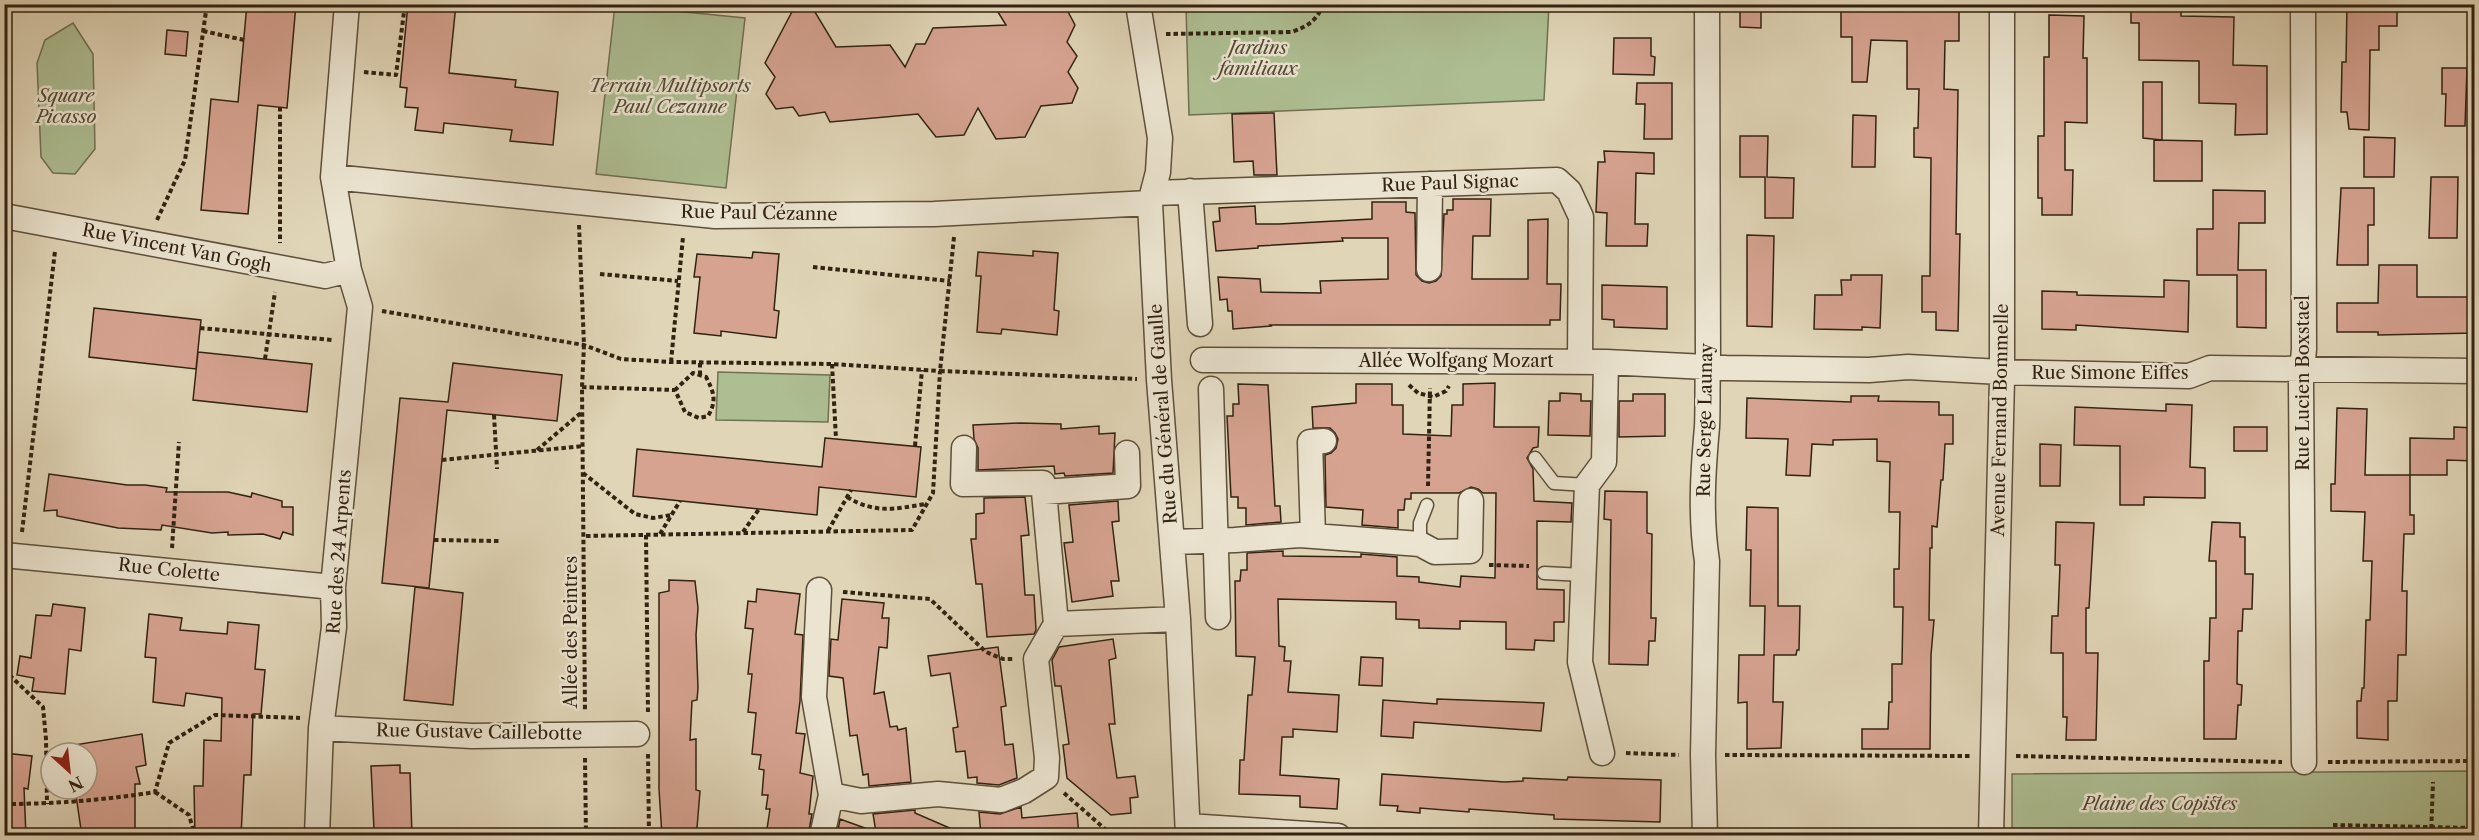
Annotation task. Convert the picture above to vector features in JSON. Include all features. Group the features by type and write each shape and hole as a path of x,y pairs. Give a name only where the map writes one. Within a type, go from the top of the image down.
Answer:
{"street":[{"name":"Rue des 24 Arpents","path":"317,836 322,723 334,627 333,586 360,307 349,270 333,177 347,4"},
{"name":"Rue du Général de Gaulle","path":"1138,4 1160,138 1158,172 1151,198 1160,380 1178,619 1189,832"},
{"name":"Rue Serge Launay","path":"1705,836 1703,755 1707,561 1703,535 1703,451 1707,426 1708,367 1707,4"},
{"name":"Avenue Fernand Bommelle","path":"1992,836 2001,372 2002,4"},
{"name":"Rue Lucien Boxstael","path":"2303,4 2303,368 2301,383 2304,762"},
{"name":"Rue Paul Cézanne","path":"333,177 715,216 957,213 1151,198"},
{"name":"Rue Paul Signac","path":"1151,198 1190,191 1557,180 1569,191 1581,217 1580,362"},
{"path":"1429,269 1430,184"},
{"path":"1190,191 1200,324"},
{"name":"Rue Vincent Van Gogh","path":"4,216 324,276 349,270"},
{"name":"Allée Wolfgang Mozart","path":"1203,360 1606,362 1708,367"},
{"path":"1602,753 1580,662 1587,485 1604,462 1606,362"},
{"name":"Rue Simone Eiffes","path":"1708,367 1869,370 1908,367 2001,372 2189,376 2210,368 2475,371"},
{"path":"1211,389 1218,617"},
{"path":"1313,535 1310,442 1324,441"},
{"path":"831,795 861,801 938,794 1001,800 1024,791 1046,777 1047,758 1036,659 1056,624 1043,483 963,484 964,448"},
{"path":"1044,492 1128,486 1127,453"},
{"path":"1172,542 1313,535 1420,544 1435,552 1470,551 1471,501"},
{"name":"Rue Colette","path":"12,555 333,586"},
{"path":"819,590 814,697 831,795 822,836"},
{"path":"1056,624 1178,619"},
{"name":"Rue Gustave Caillebotte","path":"322,723 472,736 644,732"},
{"path":"1189,832 1338,836"}],"lane":[{"path":"1535,458 1554,483 1587,485"},
{"path":"1420,544 1420,523 1427,505"},
{"path":"1544,573 1584,575"}],"path":[{"path":"146,243 185,160 207,4"},
{"path":"342,69 396,75 405,4"},
{"path":"1144,37 1180,32 1292,32 1308,26 1319,17 1323,4"},
{"path":"203,32 244,40"},
{"path":"280,107 280,244"},
{"name":"Allée des Peintres","path":"581,202 579,227 585,345 582,412 586,836"},
{"path":"671,362 685,212"},
{"path":"584,536 912,530 933,493 940,371 957,213"},
{"path":"12,555 58,226"},
{"path":"813,267 950,281"},
{"path":"600,274 678,281"},
{"path":"264,359 276,286"},
{"path":"372,309 585,345 621,359 671,362 832,364 1160,380"},
{"path":"200,328 357,342"},
{"path":"700,361 700,375"},
{"path":"832,364 836,439"},
{"path":"915,446 922,370"},
{"path":"582,387 675,390 693,373 706,377 714,392 714,406 708,416 699,418 685,412 675,390"},
{"path":"1409,385 1418,393 1430,397 1440,396 1446,391 1450,382"},
{"path":"1427,505 1430,388"},
{"path":"536,451 582,412"},
{"path":"494,415 497,469"},
{"path":"170,570 179,442"},
{"path":"442,460 583,447"},
{"path":"583,473 635,514 653,518 671,515"},
{"path":"828,531 851,490"},
{"path":"847,497 870,508 892,508 927,503"},
{"path":"659,534 680,501"},
{"path":"743,533 759,509"},
{"path":"646,535 644,732 650,836"},
{"path":"434,540 499,541"},
{"path":"1470,551 1482,565 1540,566 1544,573"},
{"path":"819,590 930,598 986,652 1003,659 1036,659"},
{"path":"4,670 43,707 47,804"},
{"path":"155,792 169,743 215,715 322,723"},
{"path":"1602,753 1993,756 2304,762 2475,761"},
{"path":"1046,777 1113,836"},
{"path":"2430,836 2433,782"},
{"path":"4,804 106,800 155,792 189,815 195,836"},
{"path":"2333,825 2475,828"},
{"path":"2466,828 2466,836"}],"green space":[{"name":"Terrain Multipsorts Paul Cezanne","path":"615,5 745,18 726,188 596,174"},
{"name":"Jardins familiaux","path":"1549,5 1544,100 1189,115 1186,7"},
{"name":"Square Picasso","path":"73,23 93,54 95,149 75,174 53,173 41,157 37,63 45,40"},
{"path":"718,372 830,375 828,422 716,420"},
{"name":"Plaine des Copistes","path":"2474,771 2474,835 2012,835 2012,774"}],"building":[{"path":"247,4 296,4 287,108 258,105 248,214 201,210 211,99 238,102"},
{"path":"408,4 456,4 449,73 516,80 515,87 558,92 553,145 510,141 512,130 444,123 443,133 415,130 418,108 405,107 407,88 400,87"},
{"path":"993,4 1064,4 1075,25 1067,42 1077,56 1068,72 1078,88 1072,103 1041,106 1025,137 996,139 978,108 964,135 936,137 918,114 830,122 825,112 799,116 793,107 776,109 766,94 775,77 765,63 794,8 812,7 836,47 890,45 905,67 916,44 925,44 933,28 1006,25"},
{"path":"1740,4 1761,4 1761,28 1740,27"},
{"path":"1841,4 1959,4 1959,41 1945,41 1944,89 1958,90 1956,234 1960,234 1958,331 1936,330 1936,312 1922,312 1922,276 1930,276 1931,158 1914,157 1914,128 1918,128 1919,89 1907,89 1907,41 1871,40 1867,82 1852,82 1852,37 1841,37"},
{"path":"2131,4 2154,4 2154,8 2181,8 2181,16 2234,17 2233,65 2267,66 2267,134 2235,135 2236,104 2199,103 2199,61 2139,60 2139,23 2131,23"},
{"path":"2347,4 2397,4 2397,26 2379,26 2379,50 2370,50 2369,130 2349,129 2347,112 2341,112 2342,62 2346,62"},
{"path":"2049,15 2084,16 2083,58 2087,58 2087,123 2065,122 2065,170 2073,170 2072,215 2042,215 2042,198 2038,198 2038,136 2044,136 2044,57 2049,57"},
{"path":"167,30 188,32 186,56 165,54"},
{"path":"1614,38 1651,38 1651,56 1655,57 1654,75 1613,74"},
{"path":"2442,68 2467,68 2465,126 2445,126 2446,94 2442,94"},
{"path":"2143,82 2162,82 2162,140 2143,138"},
{"path":"1637,83 1672,83 1672,139 1644,139 1645,104 1636,104"},
{"path":"1274,113 1277,175 1254,175 1253,161 1234,162 1232,114"},
{"path":"1853,115 1876,116 1875,167 1852,167"},
{"path":"1740,136 1768,136 1767,177 1794,178 1793,218 1765,218 1765,177 1740,177"},
{"path":"2364,137 2395,138 2394,177 2364,177"},
{"path":"2154,140 2202,141 2202,181 2154,181"},
{"path":"1604,151 1654,153 1654,174 1636,173 1635,224 1648,224 1647,246 1606,246 1607,213 1596,212 1598,162 1605,162"},
{"path":"2431,177 2458,177 2457,238 2429,238"},
{"path":"2341,188 2374,188 2374,225 2368,225 2368,265 2337,265"},
{"path":"2213,190 2265,191 2265,223 2239,223 2238,270 2266,270 2266,328 2237,327 2237,275 2197,275 2197,229 2213,229"},
{"path":"1453,199 1491,199 1490,236 1473,236 1472,279 1528,279 1528,220 1548,219 1547,284 1561,284 1560,320 1550,320 1550,325 1270,325 1233,329 1232,311 1228,311 1227,299 1220,300 1218,277 1260,279 1261,292 1321,293 1320,281 1388,279 1388,238 1342,238 1343,241 1216,251 1213,222 1220,221 1219,208 1255,206 1256,224 1279,224 1372,219 1372,202 1406,202 1406,212 1415,213 1416,275 1422,281 1429,283 1441,276 1444,214 1447,214 1447,210 1453,210"},
{"path":"1747,235 1774,236 1772,327 1747,326"},
{"path":"1033,251 1058,253 1054,310 1059,311 1057,335 1002,329 1001,334 977,332 981,276 976,276 978,252 1033,256"},
{"path":"753,252 779,254 774,310 779,311 776,338 721,331 721,336 694,333 700,277 694,277 697,254 752,258"},
{"path":"2379,265 2417,265 2417,297 2475,297 2475,333 2378,335 2378,332 2337,332 2337,303 2378,303"},
{"path":"1851,275 1882,275 1880,328 1814,329 1815,295 1842,295 1841,280 1851,280"},
{"path":"2164,280 2189,281 2188,332 2076,325 2076,330 2042,329 2042,291 2077,292 2077,295 2164,297"},
{"path":"1602,285 1667,287 1667,329 1614,327 1614,320 1602,319"},
{"path":"94,308 201,320 196,369 89,357"},
{"path":"198,352 312,364 307,412 193,400"},
{"path":"453,363 562,375 557,421 447,410 429,588 382,583 400,398 448,402"},
{"path":"1495,383 1494,427 1539,427 1538,447 1533,448 1527,458 1533,469 1534,501 1572,503 1571,522 1537,521 1537,589 1564,590 1564,622 1554,622 1554,641 1535,640 1534,650 1506,649 1506,622 1460,621 1460,629 1419,628 1419,620 1396,619 1396,602 1278,599 1279,646 1285,647 1284,661 1291,661 1288,692 1339,695 1337,732 1293,729 1293,737 1282,737 1280,775 1339,779 1337,809 1300,807 1300,796 1239,794 1240,760 1244,760 1248,695 1252,695 1255,657 1236,656 1235,581 1240,581 1241,570 1247,570 1247,553 1283,551 1283,556 1361,557 1361,554 1397,557 1397,576 1419,577 1419,582 1460,587 1461,576 1495,578 1496,493 1483,493 1471,487 1459,493 1411,493 1411,499 1405,499 1404,510 1398,510 1398,528 1362,525 1363,510 1326,507 1325,455 1336,448 1338,439 1330,428 1313,428 1312,407 1356,403 1356,384 1392,384 1392,405 1403,405 1403,434 1451,436 1452,405 1463,405 1463,384"},
{"path":"1238,384 1268,385 1275,506 1280,506 1281,522 1246,525 1246,508 1238,508 1238,497 1231,497 1227,416 1233,416 1233,404 1239,404"},
{"path":"1560,393 1581,394 1581,401 1591,401 1590,436 1548,435 1549,401 1560,401"},
{"path":"1633,394 1665,394 1665,436 1619,437 1619,401 1633,401"},
{"path":"1851,396 1879,396 1878,401 1939,402 1939,415 1953,415 1953,444 1945,444 1937,527 1932,526 1932,548 1930,548 1929,620 1934,620 1931,655 1930,749 1862,749 1862,729 1888,729 1889,702 1892,702 1892,664 1902,664 1903,607 1894,607 1894,569 1899,569 1900,512 1889,512 1890,462 1877,461 1877,439 1833,440 1833,445 1812,444 1810,476 1786,475 1788,439 1746,438 1747,398 1851,402"},
{"path":"2166,404 2192,405 2190,467 2205,468 2205,498 2144,497 2144,505 2120,505 2120,446 2074,445 2075,407 2166,411"},
{"path":"2337,408 2367,409 2365,475 2410,475 2410,515 2414,515 2414,534 2404,534 2402,591 2407,591 2406,655 2398,655 2397,701 2388,701 2388,740 2357,738 2357,701 2361,701 2362,688 2364,688 2366,620 2370,620 2372,561 2363,561 2365,512 2331,511 2331,484 2335,484"},
{"path":"1061,424 1061,429 1099,426 1099,434 1115,433 1113,473 1065,476 1064,473 1055,474 1054,466 978,470 978,448 974,439 973,425"},
{"path":"2234,427 2267,427 2267,451 2234,451"},
{"path":"2454,427 2475,428 2475,461 2447,460 2447,475 2410,475 2410,438 2454,439"},
{"path":"825,438 921,447 916,497 819,487 817,515 633,496 637,449 822,467"},
{"path":"2040,444 2061,445 2060,486 2040,486"},
{"path":"49,474 167,488 166,492 228,492 251,497 252,493 282,501 282,507 293,507 293,535 283,532 280,539 263,534 228,535 228,532 212,533 162,525 161,530 118,528 57,516 57,510 44,511"},
{"path":"1605,491 1647,492 1647,533 1652,534 1651,618 1656,618 1655,641 1649,641 1648,665 1609,664 1611,520 1604,519"},
{"path":"1025,497 1029,535 1021,536 1025,595 1034,595 1036,630 1034,634 987,637 982,584 976,584 971,539 976,539 976,514 984,513 984,498"},
{"path":"1118,501 1119,521 1112,522 1119,581 1111,581 1113,596 1072,602 1064,543 1073,542 1069,505"},
{"path":"1747,507 1778,508 1778,606 1800,606 1799,650 1796,655 1774,655 1773,702 1783,702 1781,748 1747,749 1747,702 1738,703 1739,655 1764,655 1765,606 1750,606 1751,550 1746,550"},
{"path":"2056,522 2094,523 2089,608 2086,608 2086,653 2098,653 2096,740 2066,740 2067,717 2063,717 2063,653 2051,653 2052,616 2058,616 2060,565 2055,565"},
{"path":"2212,522 2240,523 2240,537 2245,537 2245,574 2253,574 2252,609 2243,609 2242,631 2238,631 2237,684 2242,685 2236,739 2204,739 2204,661 2209,661 2210,618 2216,618 2216,561 2209,561"},
{"path":"669,580 695,581 698,608 696,635 698,688 697,700 692,701 690,740 696,739 696,790 700,791 697,828 694,829 693,836 662,836 659,789 659,593 669,591"},
{"path":"415,587 463,593 453,705 404,700"},
{"path":"757,589 800,594 795,634 803,635 796,733 805,734 800,773 813,776 809,814 812,814 808,836 770,836 771,830 767,829 770,809 766,809 768,795 762,795 764,770 759,769 761,755 752,754 756,713 748,712 752,674 748,674 753,629 745,628 748,601 756,602"},
{"path":"842,599 884,603 882,618 889,618 887,648 879,647 874,694 884,692 890,727 897,726 898,730 906,728 911,782 869,786 868,774 863,775 857,735 850,736 843,678 829,676 831,639 838,640"},
{"path":"53,604 85,608 81,651 69,649 65,694 32,691 34,678 17,675 20,656 31,658 36,615 51,616"},
{"path":"149,614 182,618 180,630 227,634 228,622 259,625 255,669 265,670 261,714 253,714 251,775 244,775 241,836 195,836 194,786 203,786 204,740 221,741 222,698 186,693 184,706 153,702 156,658 145,657"},
{"path":"1113,639 1116,658 1109,660 1115,724 1109,724 1117,778 1135,776 1138,797 1130,798 1131,813 1111,815 1067,778 1063,745 1069,744 1061,686 1055,686 1052,660 1059,647"},
{"path":"998,647 1006,706 1001,707 1005,745 1013,744 1017,778 999,785 977,783 977,777 968,778 965,751 956,752 953,728 958,727 950,673 931,676 928,656"},
{"path":"1361,657 1383,658 1382,686 1359,685"},
{"path":"1437,699 1544,703 1541,731 1414,722 1413,738 1381,736 1383,700 1437,704"},
{"path":"142,734 146,765 136,767 140,784 135,784 135,836 82,836 77,801 99,801 99,741"},
{"path":"4,753 32,756 28,789 24,788 26,836 6,836"},
{"path":"400,765 400,773 410,773 412,836 380,836 380,831 374,830 371,766"},
{"path":"1382,774 1505,782 1523,781 1523,778 1567,780 1568,777 1661,780 1660,822 1554,819 1554,815 1469,809 1469,812 1420,808 1420,813 1397,811 1398,806 1380,805"},
{"path":"1021,807 1022,818 1077,813 1079,836 981,836 979,812 1000,814"},
{"path":"915,810 915,813 968,836 837,836 840,819 876,832 873,814"}]}
